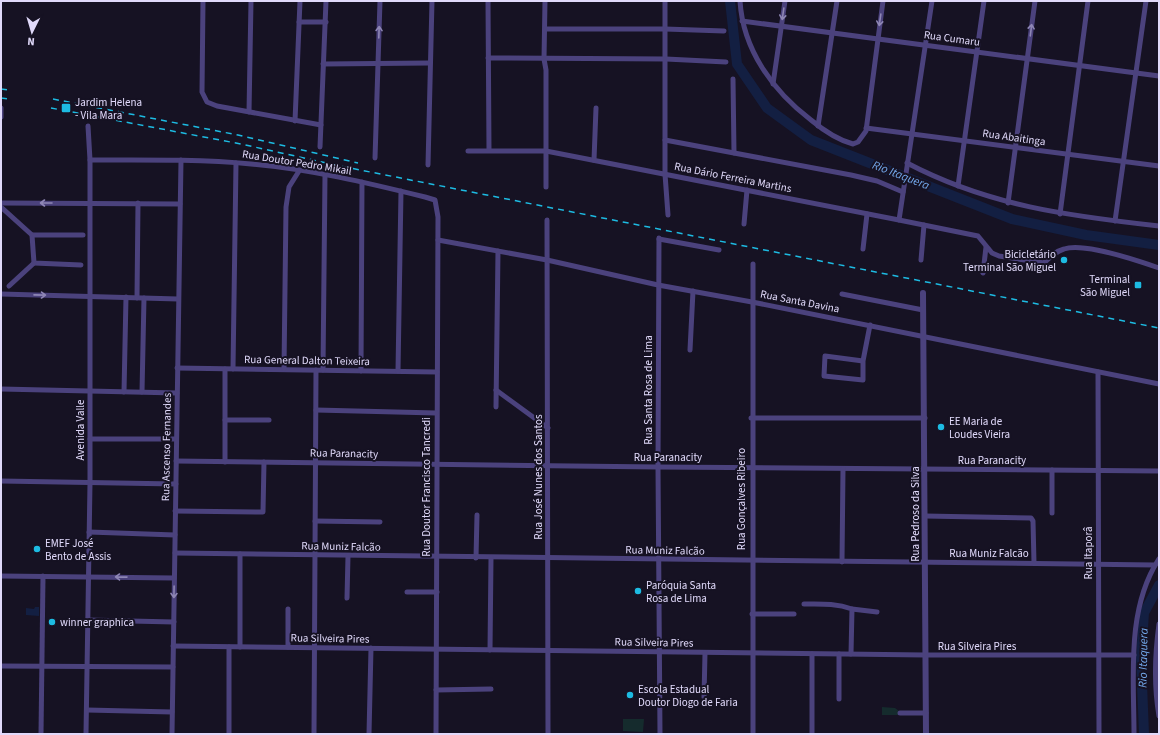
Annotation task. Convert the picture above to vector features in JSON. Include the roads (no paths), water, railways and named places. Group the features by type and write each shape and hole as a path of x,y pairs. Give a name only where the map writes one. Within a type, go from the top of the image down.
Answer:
{"street":[{"path":"203,1 203,96 211,104 321,125"},
{"path":"249,112 251,1"},
{"path":"295,121 300,1"},
{"path":"320,147 326,1"},
{"path":"375,158 380,1"},
{"path":"428,165 432,1"},
{"path":"488,1 489,150"},
{"path":"545,1 546,29 544,59 546,70 546,187"},
{"path":"665,1 665,174 668,215"},
{"path":"740,1 742,21 754,53 773,84 793,106 818,126 836,137 853,144 860,139 866,128 883,1"},
{"path":"773,84 785,1"},
{"path":"818,126 837,1"},
{"path":"899,220 932,1"},
{"path":"958,186 984,1"},
{"path":"1008,203 1035,1"},
{"path":"1060,214 1088,1"},
{"path":"1114,221 1124,162 1146,1"},
{"name":"Rua Cumaru","path":"742,21 1159,76"},
{"path":"299,22 326,22"},
{"path":"546,29 665,29 724,31"},
{"path":"488,58 666,59 726,62"},
{"path":"323,64 430,63"},
{"path":"733,79 734,153"},
{"path":"1,108 1,117"},
{"path":"594,160 596,108"},
{"name":"Avenida Valle","path":"86,734 90,483 90,160 88,126"},
{"name":"Rua Abaitinga","path":"866,128 1159,166"},
{"path":"666,140 856,176 877,181 903,190"},
{"name":"Rua Dário Ferreira Martins","path":"468,151 546,151 899,220 978,236 986,247 998,256 1044,263 1056,252 1071,247 1090,249 1136,260 1159,268"},
{"name":"Rua Doutor Pedro Mikail","path":"90,160 181,160 236,163 299,171 362,182 435,200 438,210 438,240"},
{"name":"Rua Ascenso Fernandes","path":"172,734 181,160"},
{"path":"233,369 236,163"},
{"path":"907,166 958,186 1008,203 1060,214 1159,226"},
{"path":"284,369 287,192 299,171"},
{"path":"323,370 325,175"},
{"path":"361,370 362,182"},
{"path":"744,224 747,190"},
{"path":"398,371 401,191"},
{"path":"1,203 180,204"},
{"path":"137,298 138,203"},
{"path":"1,207 32,235 83,235"},
{"path":"863,249 867,214"},
{"name":"Rua José Nunes dos Santos","path":"547,220 548,734"},
{"path":"921,260 924,225"},
{"path":"32,235 34,263"},
{"name":"Rua Santa Rosa de Lima","path":"660,734 658,560 659,238 720,250"},
{"name":"Rua Santa Davina","path":"438,240 547,260 658,285 752,302 1159,384"},
{"name":"Rua Doutor Francisco Tancredi","path":"436,734 436,413 438,240"},
{"path":"983,272 986,247"},
{"path":"496,407 498,251"},
{"path":"9,286 34,263 81,265"},
{"name":"Rua Gonçalves Ribeiro","path":"753,264 751,418 753,734"},
{"path":"690,350 693,291"},
{"path":"1,294 178,299"},
{"path":"842,294 923,310"},
{"name":"Rua Pedroso da Silva","path":"923,294 926,516 926,734"},
{"path":"124,392 126,297"},
{"path":"142,392 144,298"},
{"path":"863,361 824,358 824,377 861,380 863,378 863,361 870,326"},
{"name":"Rua General Dalton Teixeira","path":"177,368 437,372"},
{"path":"225,369 226,462"},
{"path":"314,734 316,370"},
{"name":"Rua Itaporâ","path":"1098,372 1099,734"},
{"path":"1,389 177,393"},
{"path":"496,390 548,428"},
{"path":"316,410 436,413"},
{"path":"751,418 925,418"},
{"path":"226,420 270,420"},
{"path":"90,439 176,439"},
{"name":"Rua Paranacity","path":"176,461 437,465 1159,471"},
{"path":"175,511 264,511 264,462"},
{"path":"842,562 843,469"},
{"path":"1052,470 1052,513"},
{"path":"1,481 176,484"},
{"path":"476,515 476,558"},
{"path":"926,516 1031,518 1033,521 1034,563"},
{"path":"315,521 380,522"},
{"path":"89,532 175,535"},
{"name":"Rua Muniz Falcão","path":"175,553 548,559 1155,565"},
{"path":"240,554 240,647"},
{"path":"347,598 348,556"},
{"path":"490,650 491,558"},
{"path":"1134,734 1134,655 1140,606 1159,558"},
{"path":"1,576 174,578"},
{"path":"41,734 43,576"},
{"path":"407,592 437,592"},
{"path":"804,604 833,604 842,605 852,609 877,612"},
{"path":"288,609 288,647"},
{"path":"851,654 852,609"},
{"path":"752,614 794,614"},
{"path":"87,620 174,622"},
{"path":"1159,624 1156,658 1159,716"},
{"name":"Rua Silveira Pires","path":"173,646 925,656 1134,655"},
{"path":"229,647 229,734"},
{"path":"369,734 371,648"},
{"path":"704,697 705,652"},
{"path":"812,654 812,734"},
{"path":"839,654 839,699"},
{"path":"1,666 173,667"},
{"path":"436,690 491,689"},
{"path":"86,710 172,712"},
{"path":"900,713 926,713"}],"water":[{"path":"35,607 39,607 39,616 26,615 26,608 34,609"}],"waterway":[{"name":"Rio Itaquera","path":"730,1 737,64 767,108 811,140 1012,219 1086,235 1159,245"},
{"name":"Rio Itaquera","path":"1144,734 1141,658 1144,613 1159,585"}],"railway":[{"path":"1,89 10,90"},
{"path":"1,98 9,99"},
{"path":"53,99 238,135 358,163"},
{"path":"51,108 241,144 340,166 1159,328"}],"place":[{"name":"Jardim Helena - Vila Mara","path":"66,108"},
{"name":"Bicicletário Terminal São Miguel","path":"1064,260"},
{"name":"Terminal São Miguel","path":"1138,285"},
{"name":"EE Maria de Loudes Vieira","path":"941,427"},
{"name":"EMEF José Bento de Assis","path":"37,549"},
{"name":"Paróquia Santa Rosa de Lima","path":"638,591"},
{"name":"winner graphica","path":"52,622"},
{"name":"Escola Estadual Doutor Diogo de Faria","path":"630,695"}]}
